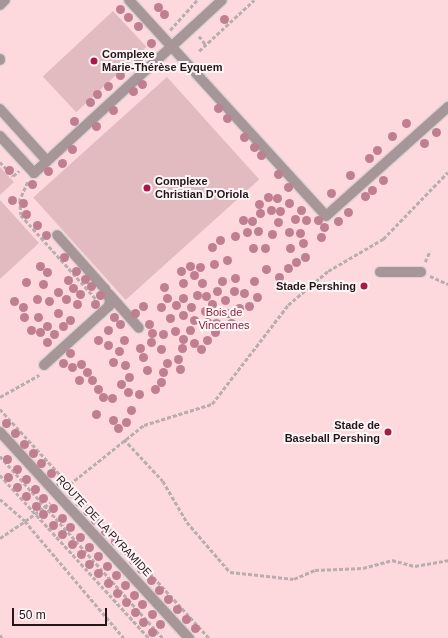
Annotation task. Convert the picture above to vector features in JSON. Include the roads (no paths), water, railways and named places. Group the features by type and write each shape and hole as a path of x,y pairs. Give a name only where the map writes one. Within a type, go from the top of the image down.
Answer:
{"street":[{"path":"0,5 5,0"},
{"path":"129,0 326,216 448,107"},
{"path":"0,136 34,173 222,0"},
{"path":"0,109 47,161"},
{"path":"56,234 140,328"},
{"path":"380,272 421,272"},
{"path":"44,365 109,306 109,294"},
{"name":"ROUTE DE LA PYRAMIDE","path":"0,432 189,638"}],"place":[{"name":"Complexe Marie-Thérèse Eyquem","path":"94,61"},
{"name":"Complexe Christian D’Oriola","path":"147,188"},
{"name":"Stade Pershing","path":"364,286"},
{"name":"Stade de Baseball Pershing","path":"388,432"}],"park label":[{"name":"Bois de Vincennes","path":"224,319"}]}
